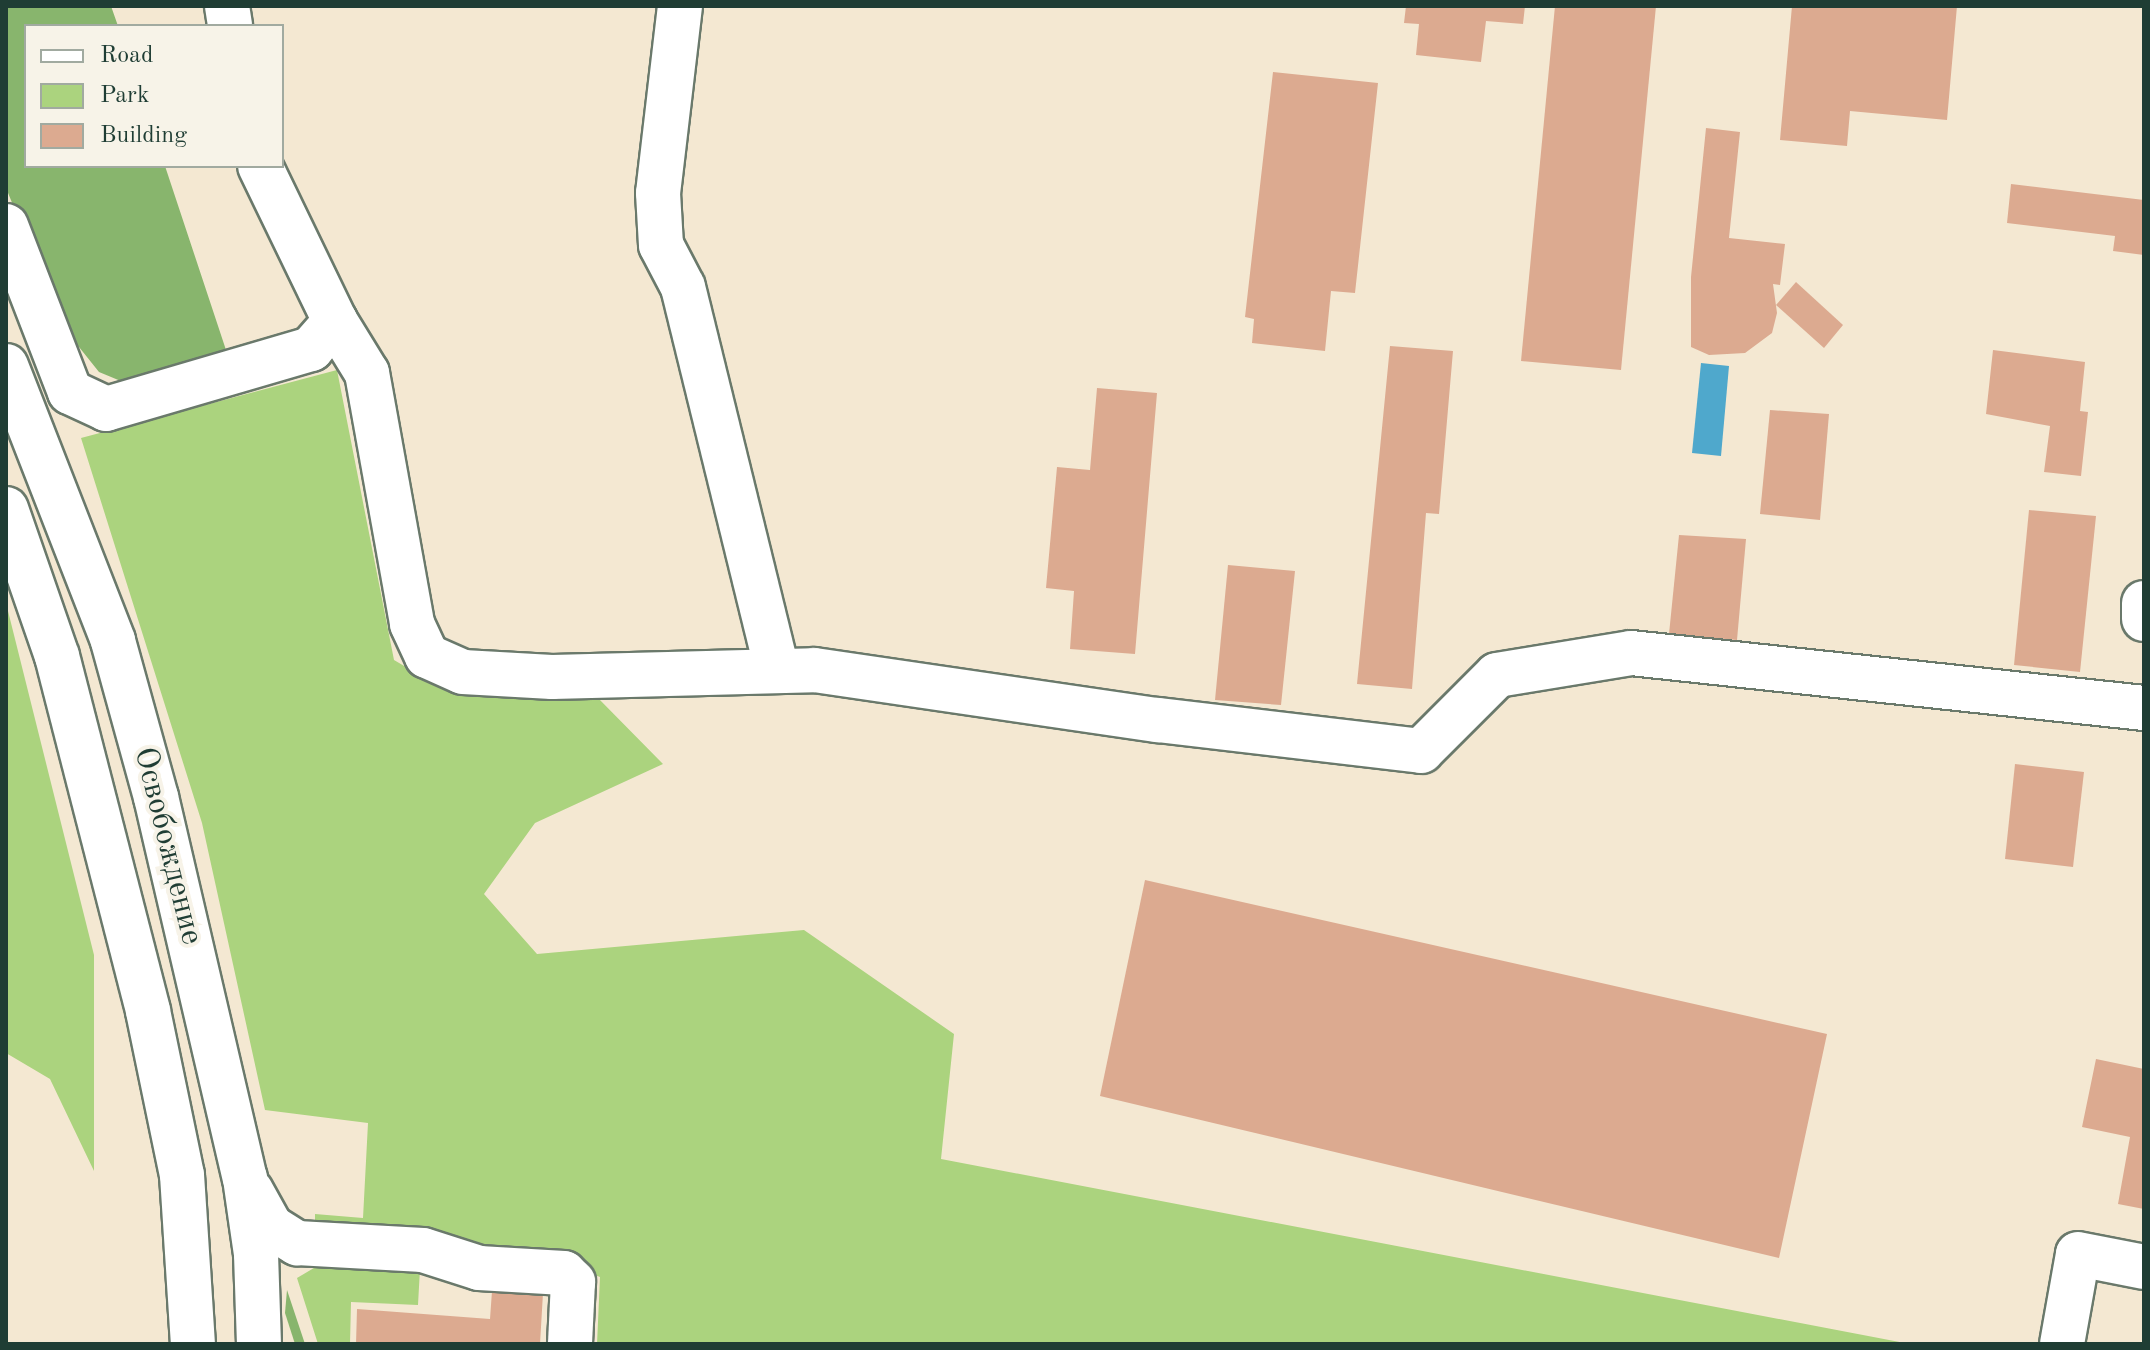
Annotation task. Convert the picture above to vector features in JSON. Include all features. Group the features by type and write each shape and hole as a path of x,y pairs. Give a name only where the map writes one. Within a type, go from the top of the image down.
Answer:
{"street":[{"path":"680,6 658,193 661,245 683,287 777,670"},
{"path":"261,168 335,321 367,373 412,624 427,656 463,672 537,676 814,670 1158,720 1421,751 1497,675 1631,653 2144,708"},
{"path":"6,226 70,392 106,409 311,349 335,321"},
{"name":"Освобождение","path":"6,366 113,641 160,812 245,1178 256,1254 259,1344"},
{"name":"Освобождение","path":"6,509 57,656 101,815 182,1175 193,1344"},
{"path":"2144,603 2144,619"},
{"path":"245,1178 271,1227 297,1243 423,1250 462,1266 570,1276 570,1344"},
{"path":"256,1254 283,1344"},
{"path":"2062,1344 2078,1254 2144,1267"},
{"path":"178,1344 189,1263"}],"green space":[{"path":"6,6 111,6 117,24 24,24 24,168 166,168 227,353 128,384 99,372 63,327 6,188"},
{"path":"337,370 394,660 445,690 597,697 663,764 535,823 484,894 537,954 804,930 954,1034 941,1159 1910,1344 597,1344 600,1277 585,1271 315,1227 315,1214 363,1218 368,1123 265,1110 202,823 81,438"},
{"path":"6,603 94,955 94,1171 50,1079 6,1053"},
{"path":"319,1265 420,1269 418,1305 351,1302 350,1344 318,1344 297,1278"},
{"path":"287,1290 305,1344 295,1344 285,1313"}],"water":[{"path":"1701,363 1729,366 1721,456 1692,453"}],"building":[{"path":"1406,6 1525,6 1523,24 1486,21 1481,62 1416,55 1419,24 1404,23"},
{"path":"1555,6 1656,6 1621,370 1521,361"},
{"path":"1792,6 1957,6 1947,120 1850,111 1847,146 1780,140"},
{"path":"1273,72 1378,83 1355,293 1331,291 1325,351 1252,343 1254,319 1245,317"},
{"path":"1706,128 1740,132 1729,238 1785,244 1780,285 1773,284 1777,313 1772,333 1745,353 1709,355 1691,347 1691,277"},
{"path":"2011,184 2144,200 2144,255 2113,251 2115,236 2007,223"},
{"path":"1796,282 1843,325 1824,348 1776,305"},
{"path":"1390,346 1453,351 1439,514 1426,513 1412,689 1357,684"},
{"path":"1993,350 2085,362 2080,411 2088,412 2081,476 2044,472 2050,426 1986,414"},
{"path":"1097,388 1157,393 1135,654 1070,649 1074,591 1046,588 1057,467 1090,470"},
{"path":"1770,410 1829,414 1820,520 1760,514"},
{"path":"2029,510 2096,516 2080,672 2014,665"},
{"path":"1679,535 1746,539 1737,640 1669,634"},
{"path":"1228,565 1295,571 1281,705 1215,700"},
{"path":"2015,764 2084,772 2073,867 2005,859"},
{"path":"1145,880 1827,1034 1779,1258 1100,1096"},
{"path":"2096,1059 2144,1069 2144,1209 2118,1204 2130,1137 2082,1127"},
{"path":"492,1291 543,1293 540,1344 356,1344 357,1309 490,1319"}]}
